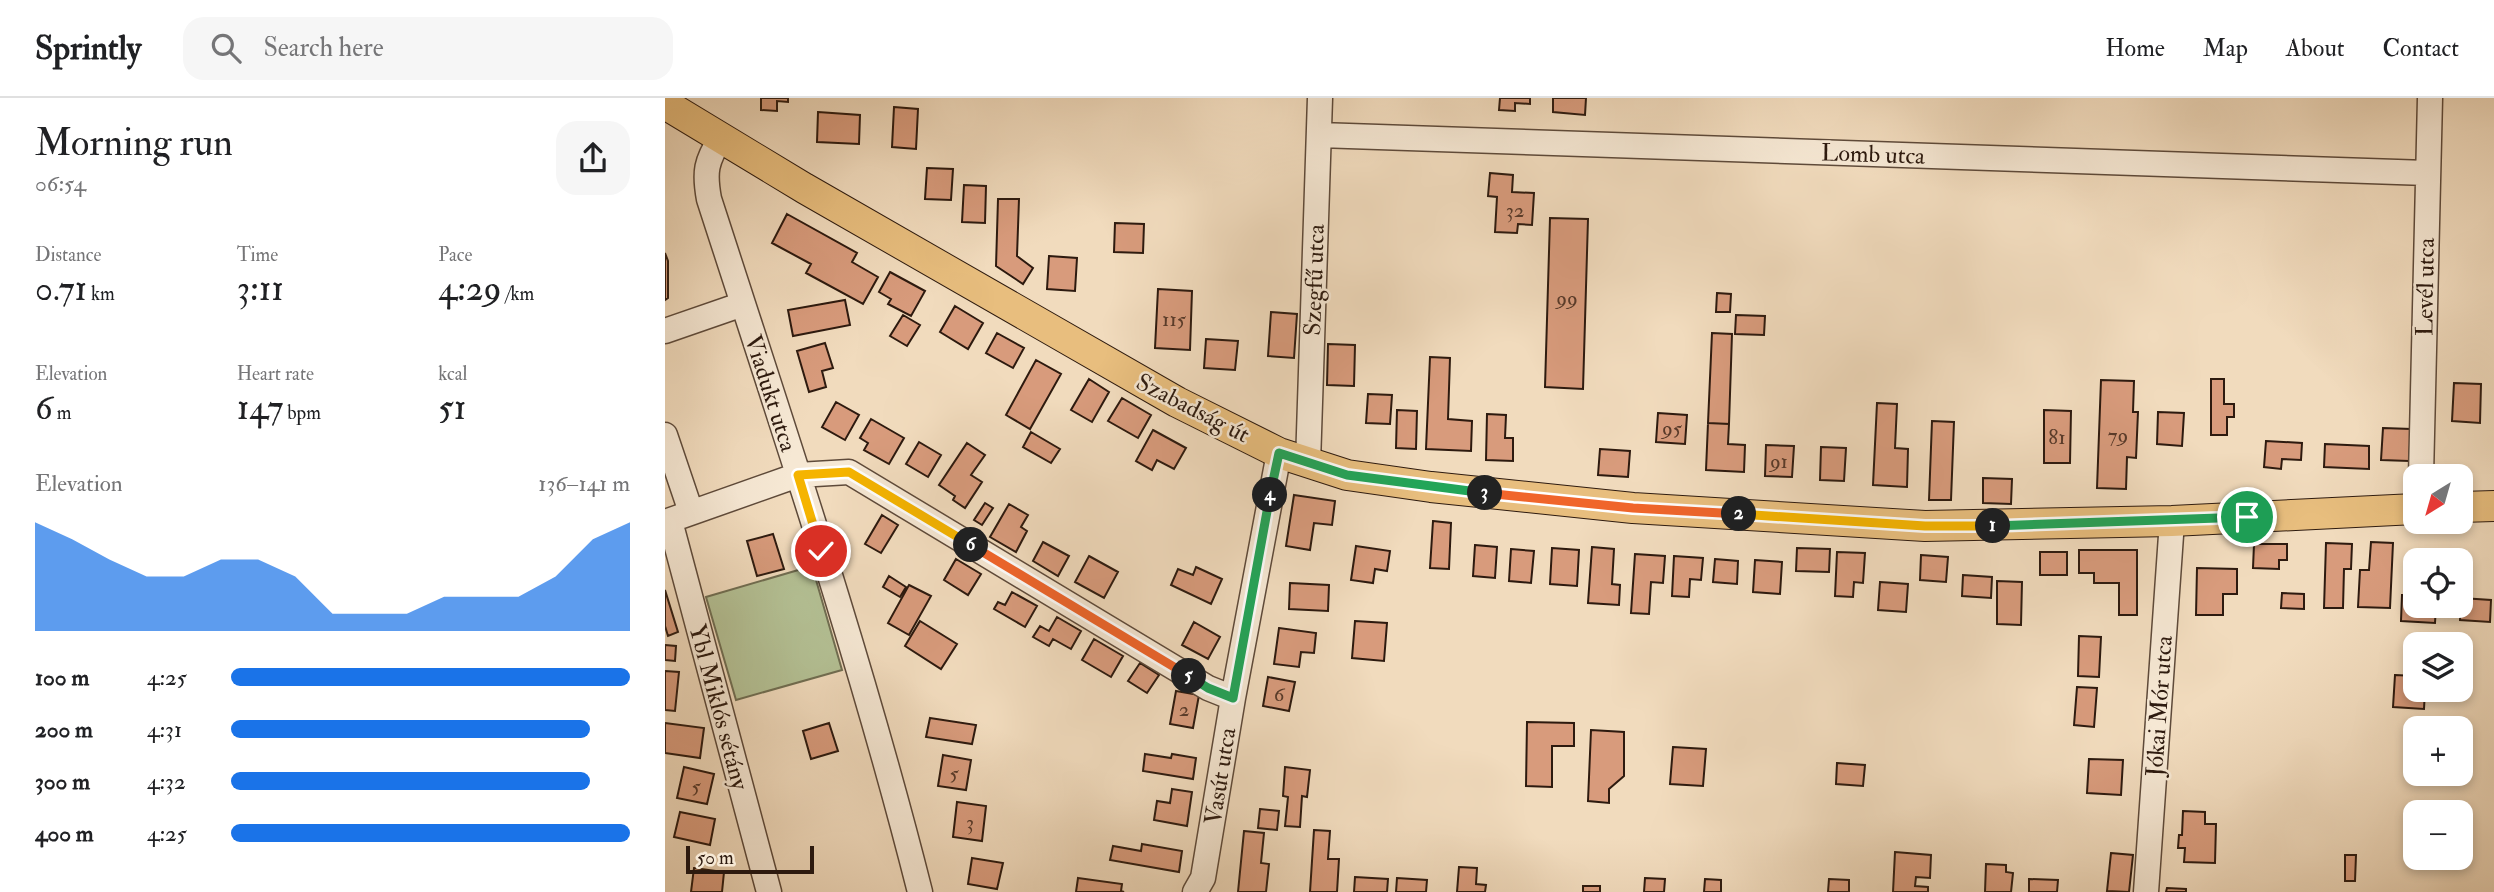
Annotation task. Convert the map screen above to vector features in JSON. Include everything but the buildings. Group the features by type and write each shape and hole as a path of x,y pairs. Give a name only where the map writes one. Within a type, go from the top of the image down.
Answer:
{"main road":[{"name":"Szabadság út","path":"665,104 804,188 1177,402 1279,453 1347,475 1431,487 1633,508 1925,526 2172,521 2403,510"},
{"path":"2473,507 2494,506"}],"street":[{"name":"Szegfű utca","path":"1308,463 1320,98"},
{"name":"Levél utca","path":"2421,464 2430,98"},
{"name":"Lomb utca","path":"1319,135 2427,173"},
{"name":"Viadukt utca","path":"722,138 710,156 706,182 709,199 891,777 920,892"},
{"path":"665,331 743,304"},
{"name":"Ybl Miklós sétány","path":"665,435 675,519 769,892"},
{"name":"Vasút utca","path":"1203,887 1233,698 1279,453"},
{"path":"675,519 798,475 849,472 1208,688 1233,698"},
{"name":"Jókai Mór utca","path":"2146,892 2172,521"}],"green space":[{"path":"812,566 842,670 736,700 706,597"}],"route":[{"path":"821,551 798,475 849,472 1208,688 1233,698 1279,453 1347,475 1431,487 1633,508 1925,526 2038,525 2247,517"}]}
